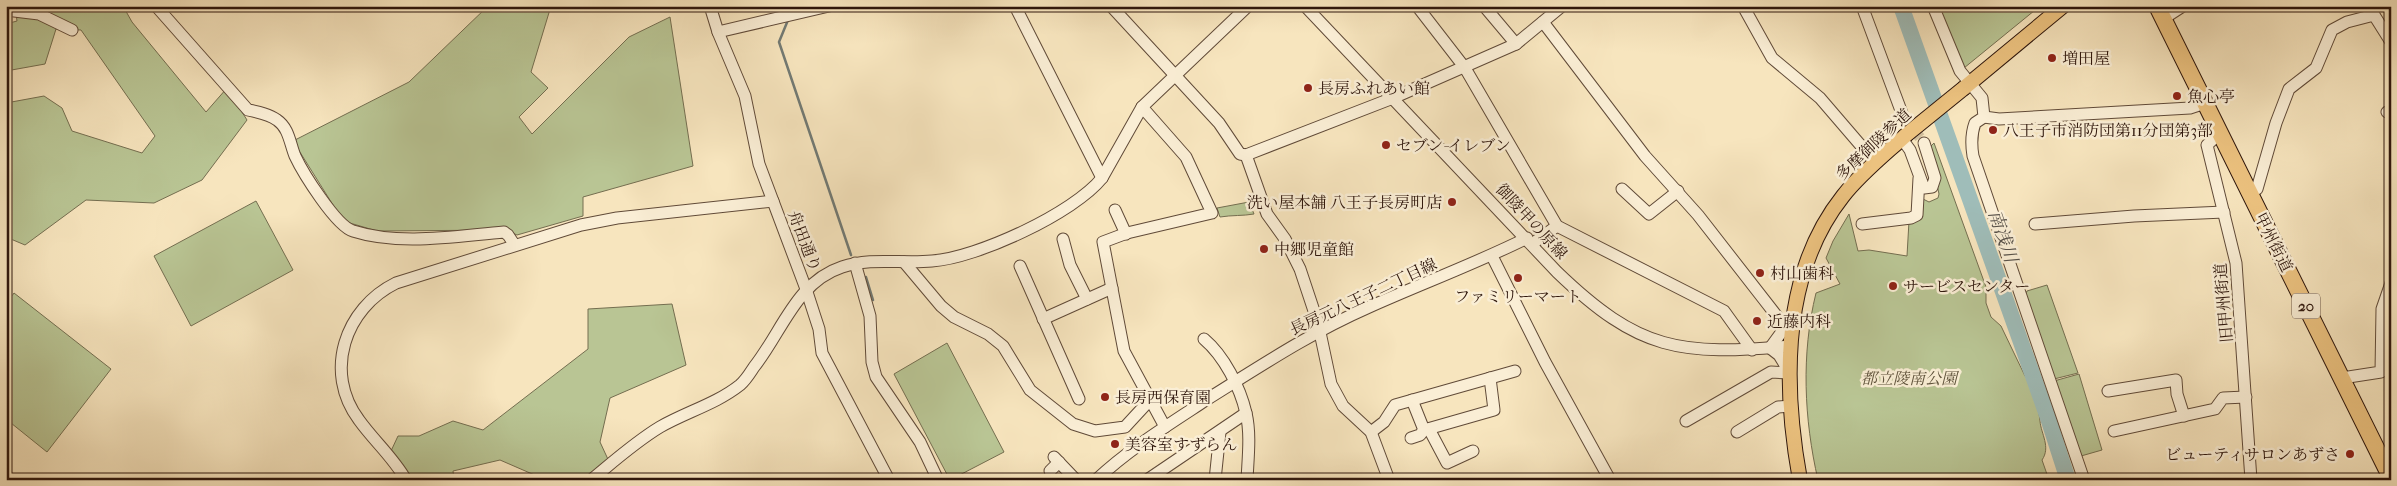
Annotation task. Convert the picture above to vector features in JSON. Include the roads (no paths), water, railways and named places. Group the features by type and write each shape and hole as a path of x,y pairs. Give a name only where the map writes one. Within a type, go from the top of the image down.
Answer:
{"highway":[{"name":"甲州街道","path":"2160,12 2391,478"}],"main road":[{"name":"多摩御陵参道","path":"1800,480 1791,406 1789,326 1806,262 1822,228 1842,197 1875,162 2063,6"}],"street":[{"path":"156,6 248,110 265,114 276,119 284,126 302,168 335,217 346,228 378,235 431,240 504,232 508,234 514,244"},
{"name":"舟田通り","path":"710,6 718,32 745,96 753,145 806,289 819,330 822,353 888,480"},
{"path":"718,32 829,6"},
{"path":"1015,6 1102,178"},
{"path":"1111,6 1219,123 1240,154 1246,155 1393,98 1516,44 1562,6"},
{"path":"591,480 659,428 688,412 706,406 741,384 763,356 806,289 818,278 855,263 933,261 957,257 981,250 1070,206 1096,186 1102,178 1142,107 1248,6"},
{"name":"御陵甲の原線","path":"1305,6 1587,301 1635,333 1684,349 1715,352 1791,346"},
{"path":"1417,6 1465,68 1557,226 1724,311 1752,350"},
{"path":"1484,6 1516,44"},
{"path":"1743,6 1772,58 1827,106 1875,162"},
{"path":"1862,6 1903,116"},
{"path":"1933,6 1967,86 1982,98 1984,117"},
{"path":"2160,12 2183,6"},
{"path":"6,10 39,14 72,30"},
{"path":"2257,189 2276,123 2289,89 2316,68 2332,30 2347,22 2374,15 2391,42"},
{"path":"1543,22 1645,156 1678,191 1777,316 1789,326 1770,348 1779,355 1790,373"},
{"path":"2084,480 1973,156 1971,144 1974,126 1975,123 1984,117 1999,119 2190,108 2205,103"},
{"path":"1142,107 1186,157 1212,213 1126,234 1104,242 1124,352 1149,401 1165,427"},
{"name":"旧甲州街道","path":"2220,133 2207,145 2236,263 2251,480"},
{"path":"1904,137 1924,188 1932,187 1935,178 1924,143"},
{"path":"1246,155 1267,214 1285,239 1300,269 1319,331 1331,384 1343,406 1371,432 1390,480"},
{"path":"1862,224 1910,218 1917,215 1919,178"},
{"path":"1622,189 1649,214 1678,191"},
{"path":"406,480 399,468 358,419 345,396 341,372 342,354 349,328 363,308 384,288 396,282 514,244 580,225 617,218 773,201"},
{"path":"1115,210 1126,234"},
{"path":"2035,224 2134,216 2224,212"},
{"name":"長房元八王子二丁目線","path":"1096,480 1132,449 1234,382 1319,331 1367,308 1529,241 1557,226"},
{"path":"1063,239 1070,266 1087,300"},
{"path":"1492,256 1545,362 1610,480"},
{"path":"904,262 947,311 988,334 1003,346 1030,390 1074,424 1095,431 1125,426 1149,401"},
{"path":"855,263 870,316 872,362 876,377 920,442 938,480"},
{"path":"1020,266 1079,399"},
{"path":"2342,378 2381,372 2382,309 2391,283"},
{"path":"1043,319 1112,288"},
{"path":"1777,316 1796,305"},
{"path":"1204,339 1212,346 1234,382 1246,413 1248,430 1247,480"},
{"path":"1371,432 1384,422 1395,405 1515,371"},
{"path":"1686,421 1770,372 1790,373"},
{"path":"1411,438 1427,430 1494,410 1490,378"},
{"path":"2108,391 2176,380 2177,394 2184,416"},
{"path":"2114,431 2215,409 2223,398 2246,397"},
{"path":"1412,400 1447,463 1473,451"},
{"path":"1737,432 1778,407 1791,406"},
{"path":"1147,480 1246,413"},
{"path":"1215,480 1220,432"},
{"path":"1050,471 1056,460 1076,480"}],"waterway":[{"name":"南浅川","path":"1901,6 2048,418 2068,480"},
{"path":"788,20 779,42 851,255"},
{"path":"866,277 873,300"}],"tunnel":[{"path":"1903,116 1924,143"}],"place":[{"name":"増田屋","path":"2052,58"},
{"name":"長房ふれあい館","path":"1308,88"},
{"name":"魚心亭","path":"2177,96"},
{"name":"八王子市消防団第11分団第3部","path":"1993,130"},
{"name":"セブン-イレブン","path":"1386,145"},
{"name":"洗い屋本舗 八王子長房町店","path":"1452,202"},
{"name":"中郷児童館","path":"1264,249"},
{"name":"村山歯科","path":"1760,273"},
{"name":"ファミリーマート","path":"1518,278"},
{"name":"サービスセンター","path":"1893,286"},
{"name":"近藤内科","path":"1757,321"},
{"name":"長房西保育園","path":"1105,397"},
{"name":"美容室すずらん","path":"1115,444"},
{"name":"ビューティサロンあずさ","path":"2350,454"}],"park label":[{"name":"都立陵南公園","path":"1909,378"}]}
